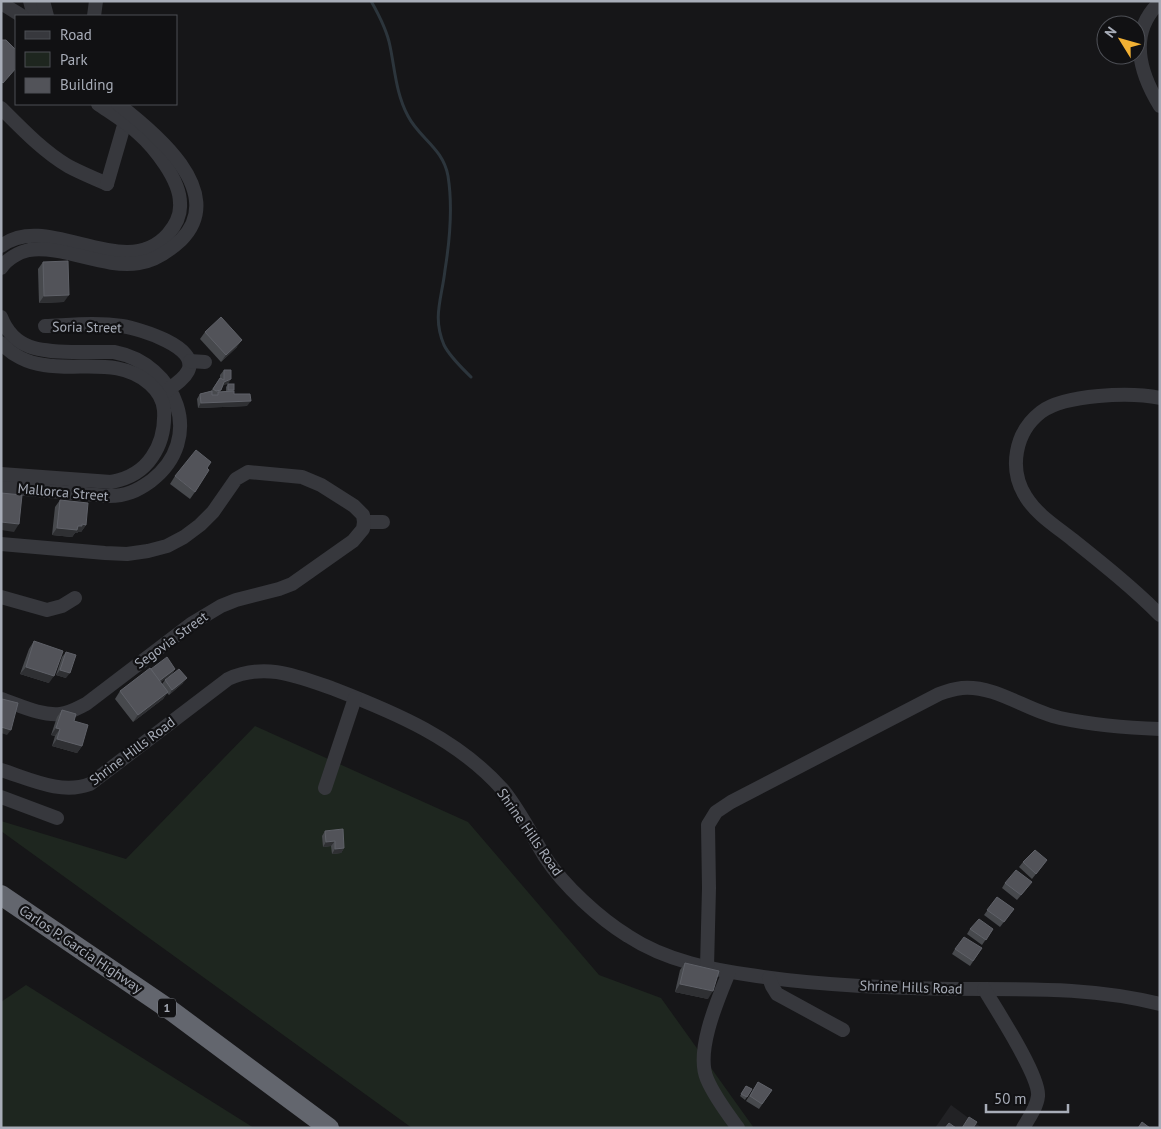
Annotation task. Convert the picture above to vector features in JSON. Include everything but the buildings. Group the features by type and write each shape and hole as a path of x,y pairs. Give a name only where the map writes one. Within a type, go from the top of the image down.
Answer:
{"highway":[{"name":"Carlos P. Garcia Highway","path":"1,895 180,1017 329,1128"}],"street":[{"path":"30,1 34,15"},
{"path":"43,1 47,15"},
{"path":"94,15 96,1"},
{"path":"1160,2 1146,19 1140,33 1139,47 1141,63 1160,106"},
{"path":"1,3 20,15"},
{"path":"1,268 20,252 30,250 138,264 162,255 185,235 192,225 197,201 189,177 164,143 123,112 101,105"},
{"path":"1,108 33,140 56,158 110,188 123,112"},
{"path":"3,240 43,236 102,249 126,252 147,249 161,241 172,230 178,219 180,209 178,187 171,174 123,112"},
{"path":"178,219 192,225"},
{"name":"Mallorca Street","path":"1,317 9,332 17,340 39,350 114,352 126,354 144,362 153,368 164,392 178,412 180,435 172,457 155,477 134,492 121,496 1,474"},
{"name":"Soria Street","path":"45,326 104,325 136,329 176,346 185,353 190,361"},
{"name":"Mallorca Street","path":"1,343 13,353 36,364 124,369 135,373 164,392"},
{"path":"164,392 185,375 190,361 205,362"},
{"path":"1160,398 1121,394 1071,400 1043,411 1025,428 1016,453 1015,465 1020,488 1035,508 1134,590 1160,615"},
{"path":"1,544 112,554 148,551 167,546 184,537 200,525 213,512 236,479 248,472 295,475 312,480 354,506 363,515 364,522 383,522"},
{"name":"Mallorca Street","path":"1,487 65,485"},
{"name":"Segovia Street","path":"1,699 49,713 60,714 72,711 94,699 208,613 236,600 266,593 292,584 353,541 362,529 364,522"},
{"path":"1,597 47,610 62,606 76,598"},
{"name":"Shrine Hills Road","path":"1,770 61,788 72,789 90,784 228,679 250,671 280,672 372,703 410,720 449,743 478,764 517,808 547,859 582,899 614,926 648,948 674,958 729,972 769,978 844,984 1084,991 1134,998 1160,1004"},
{"path":"707,967 710,888 708,825 716,812 731,802 939,694 960,688 995,693 1028,708 1060,718 1115,726 1160,729"},
{"path":"325,788 356,698"},
{"path":"1,798 57,818"},
{"path":"729,972 707,1036 702,1060 707,1079 738,1128"},
{"path":"769,978 778,994 843,1030"},
{"path":"984,989 1034,1076 1038,1096 1035,1108 1023,1128"}],"shaded area":[{"path":"951,1105 982,1128 935,1128"}],"green space":[{"path":"255,726 468,822 599,975 661,998 754,1128 412,1128 1,831 1,821 126,859"},
{"path":"26,985 254,1128 1,1128 1,1002"}],"waterway":[{"path":"371,1 387,34 398,91 404,108 418,131 441,158 448,176 450,223 447,258 438,316 440,335 444,345 456,362 471,377"}]}
